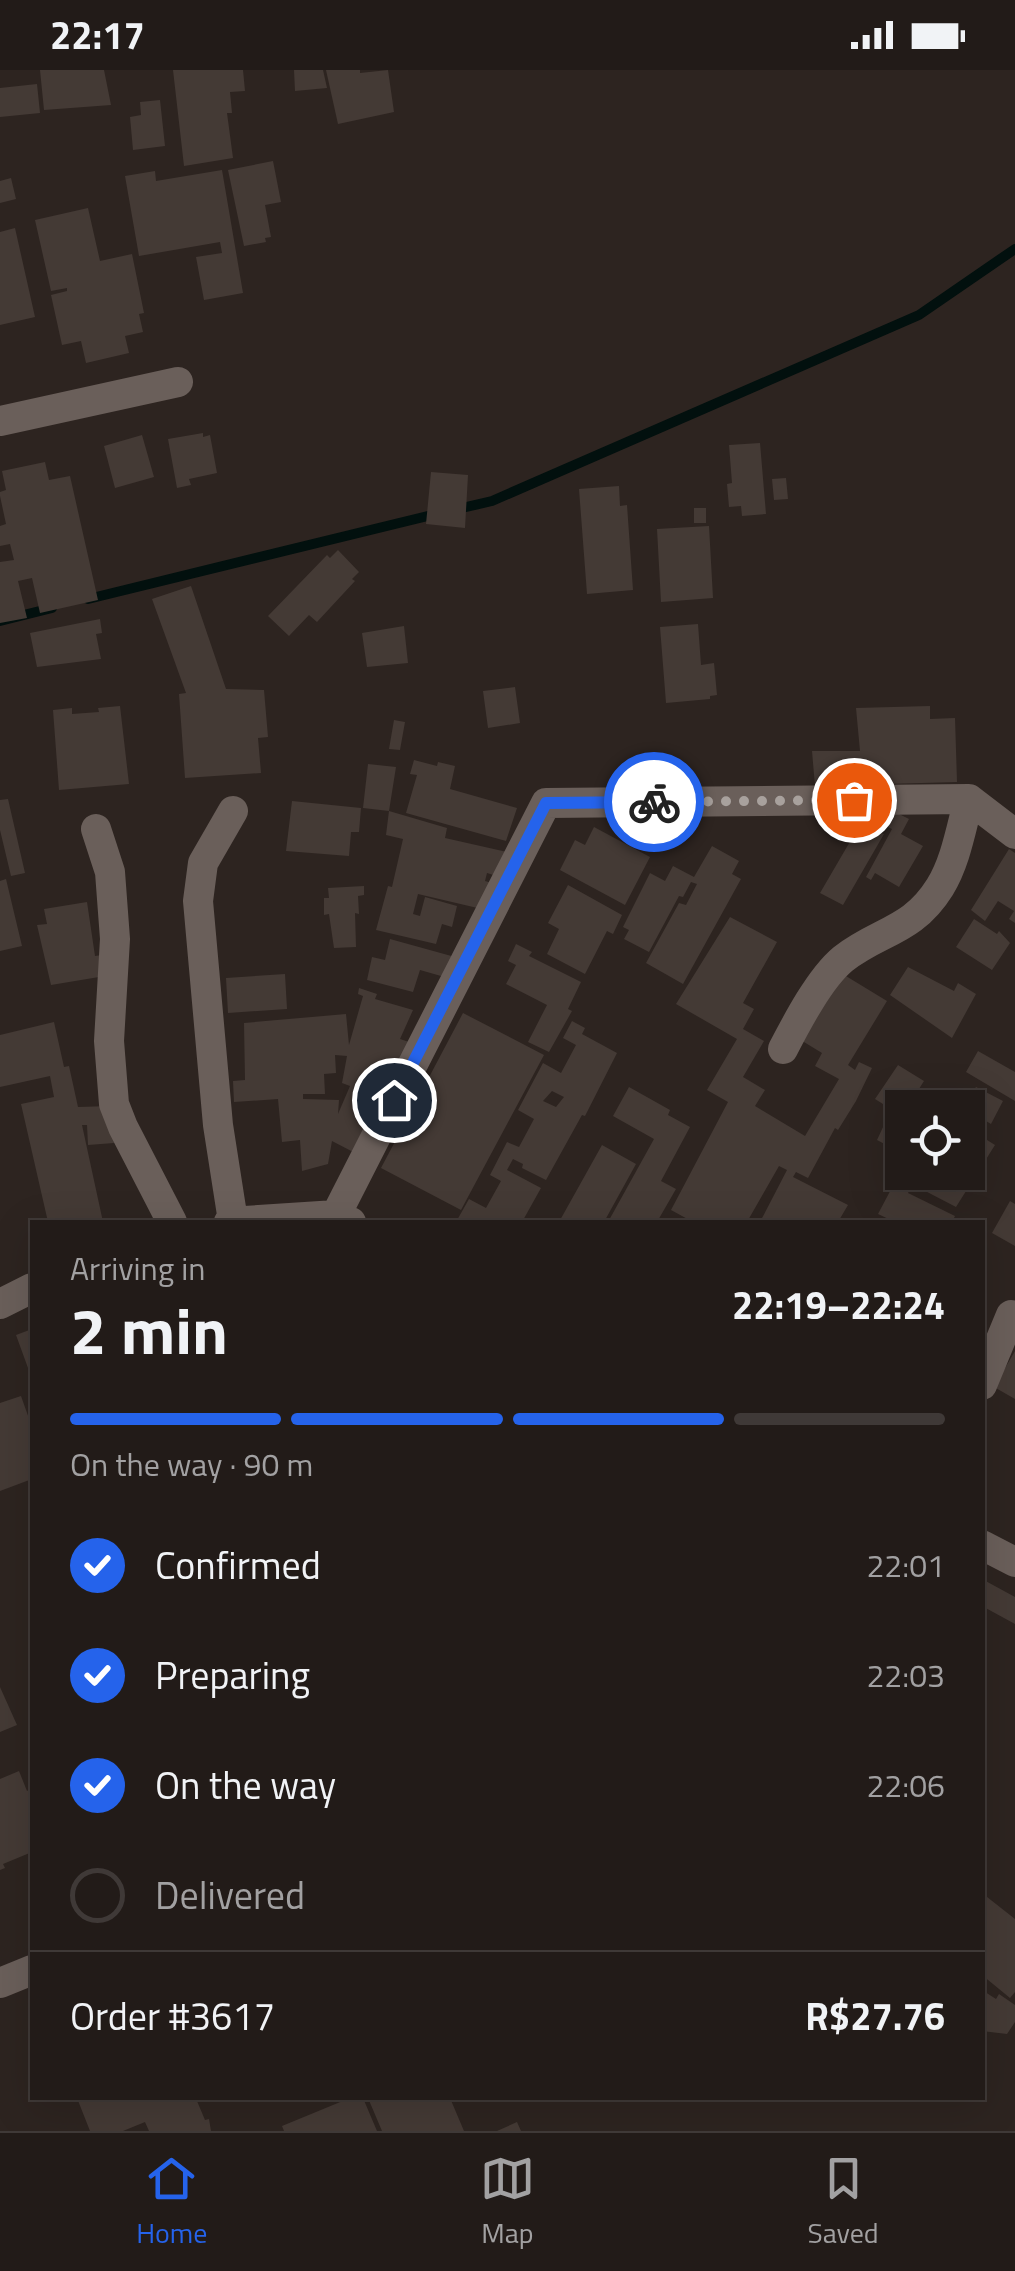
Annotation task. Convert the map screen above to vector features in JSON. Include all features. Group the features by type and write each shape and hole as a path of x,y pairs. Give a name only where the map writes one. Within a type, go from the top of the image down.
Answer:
{"street":[{"path":"0,421 178,382"},
{"path":"783,1048 839,962 864,945 908,925 938,890 949,869 970,799"},
{"path":"306,1220 344,1219 546,803 970,799 1015,834"},
{"path":"231,1220 198,901 203,863 233,811"},
{"path":"96,829 110,872 114,922 109,1041 114,1104 171,1220"},
{"path":"0,1304 30,1289"},
{"path":"985,1377 1012,1315"},
{"path":"985,1547 1015,1562"},
{"path":"0,1984 30,1971"}],"building":[{"path":"40,70 104,70 111,105 44,110"},
{"path":"173,70 243,70 245,91 230,92 232,113 227,113 233,158 184,166"},
{"path":"294,70 323,70 327,88 295,91"},
{"path":"326,70 388,70 394,112 338,124"},
{"path":"37,84 40,113 0,117 0,88"},
{"path":"160,100 165,146 133,150 130,117 141,115 140,102"},
{"path":"273,161 281,202 265,205 271,237 265,238 266,242 244,246 228,170"},
{"path":"222,170 243,293 204,300 196,257 222,253 220,242 139,256 125,176 155,171 156,181"},
{"path":"11,178 16,199 0,203 0,181"},
{"path":"88,208 100,261 132,254 144,313 139,314 143,332 125,336 129,353 86,363 81,341 62,345 51,295 67,288 51,291 35,220"},
{"path":"15,228 35,317 0,325 0,232"},
{"path":"203,433 203,437 210,435 217,473 189,479 191,485 177,488 168,439"},
{"path":"142,435 154,477 115,488 104,446"},
{"path":"760,443 766,514 742,516 741,506 729,507 729,445"},
{"path":"45,462 49,480 70,476 98,600 40,613 32,578 18,581 27,618 0,623 0,562 14,560 10,544 0,546 0,526 6,524 0,496 6,490 2,471"},
{"path":"431,472 468,475 465,528 426,524"},
{"path":"786,478 788,499 774,500 772,479"},
{"path":"619,486 620,506 627,505 633,590 587,594 579,489"},
{"path":"694,508 706,508 706,523 694,523"},
{"path":"709,526 713,598 661,602 657,529"},
{"path":"338,550 359,572 352,579 355,581 317,622 309,615 289,636 268,616 327,555 330,558"},
{"path":"191,586 226,689 264,690 268,737 258,738 261,773 185,778 179,694 186,693 152,599"},
{"path":"100,619 102,633 96,634 101,659 37,667 30,633"},
{"path":"698,624 701,665 714,663 717,695 666,703 660,627"},
{"path":"404,626 408,663 367,667 362,633"},
{"path":"515,687 520,723 488,728 483,691"},
{"path":"120,706 129,784 59,790 53,710 72,708 72,714"},
{"path":"930,706 930,719 955,718 957,782 815,786 812,751 860,751 856,708"},
{"path":"394,720 405,722 400,750 389,749"},
{"path":"414,760 455,766 450,789 517,808 506,841 406,813 417,775 410,774"},
{"path":"368,764 396,767 389,811 363,808"},
{"path":"8,799 25,873 11,876 0,830 0,800"},
{"path":"292,801 361,808 359,832 351,832 349,856 286,851"},
{"path":"389,811 447,828 445,838 507,852 500,877 487,873 485,881 492,883 486,910 418,894 413,914 420,916 425,897 457,906 452,927 442,924 436,944 376,930 388,886 392,887 403,839 386,835"},
{"path":"895,812 909,819 901,834 923,846 899,887 875,873 871,880 866,877 892,829 888,827"},
{"path":"862,821 868,825 871,821 884,834 843,905 820,893"},
{"path":"594,827 650,857 625,905 560,870 575,840 585,845"},
{"path":"712,846 739,861 732,874 741,879 683,984 646,963 679,903 686,905 697,884 691,882 683,897 679,896 649,952 624,939 629,930 623,927 650,873 665,881 673,866 694,877"},
{"path":"1009,849 1015,853 1015,923 1009,919 1014,911 998,901 985,921 971,910"},
{"path":"6,879 22,946 0,951 0,881"},
{"path":"568,885 622,915 613,934 607,931 585,974 547,954 559,929 548,923"},
{"path":"364,886 364,895 358,896 359,914 355,913 356,947 334,948 329,914 324,915 328,888"},
{"path":"87,902 95,956 102,955 105,976 51,985 37,925 47,924 44,909"},
{"path":"730,917 777,942 743,1003 754,1009 743,1029 764,1041 743,1077 765,1090 755,1106 805,1136 839,1079 815,1066 822,1053 799,1039 841,973 887,1001 848,1065 855,1070 859,1062 872,1068 856,1101 838,1130 835,1128 808,1178 796,1172 793,1177 848,1205 839,1220 761,1220 787,1170 779,1166 748,1220 689,1220 671,1210 728,1102 707,1090 737,1039 676,1004"},
{"path":"974,919 997,934 999,931 1010,943 992,970 956,947"},
{"path":"390,939 455,957 448,978 420,970 413,992 367,980 372,957 385,960"},
{"path":"516,944 532,952 529,956 581,982 568,1009 572,1011 549,1052 528,1042 547,1005 506,984 516,965 508,961"},
{"path":"908,967 954,991 958,983 976,994 952,1038 890,995"},
{"path":"285,974 287,1009 228,1013 226,978"},
{"path":"359,988 377,994 375,999 413,1010 400,1039 418,1045 405,1071 386,1065 402,1072 357,1154 332,1141 328,1164 302,1171 300,1140 282,1142 278,1099 234,1102 233,1081 245,1080 244,1023 346,1014 349,1045 363,996 358,994","holes":["335,1055 347,1056 342,1083 350,1086 338,1114 339,1100 303,1099 303,1094 325,1094 324,1074 336,1073"]},
{"path":"463,1013 544,1055 461,1210 381,1168"},
{"path":"572,1021 585,1028 582,1034 617,1053 546,1180 513,1159 507,1170 541,1188 523,1220 457,1220 469,1199 486,1208 501,1181 490,1175 507,1142 519,1147 534,1119 518,1110 543,1063 561,1073 576,1045 563,1038","holes":["552,1091 564,1097 556,1107 543,1101"]},
{"path":"54,1022 78,1107 111,1106 114,1143 88,1145 87,1125 82,1125 103,1220 48,1220 21,1104 54,1097 50,1076 0,1087 0,1035"},
{"path":"978,1051 1015,1072 1015,1101 966,1072"},
{"path":"898,1065 924,1081 918,1090 885,1090 885,1105 875,1099"},
{"path":"629,1087 670,1110 668,1115 690,1127 661,1181 676,1189 658,1220 609,1220 654,1139 613,1116"},
{"path":"985,1092 1003,1101 991,1124 986,1121"},
{"path":"885,1123 885,1144 877,1140"},
{"path":"985,1139 995,1145 985,1161"},
{"path":"602,1145 636,1164 605,1220 560,1220"},
{"path":"891,1190 910,1190 908,1193 955,1216 953,1220 891,1220 878,1214"},
{"path":"923,1190 967,1190 956,1207"},
{"path":"1010,1201 1015,1204 1015,1246 992,1233"},
{"path":"30,1330 30,1374 16,1335"},
{"path":"1015,1351 1015,1399 994,1387"},
{"path":"21,1396 30,1421 30,1480 0,1491 0,1403"},
{"path":"985,1581 1015,1597 1015,1624 985,1608"},
{"path":"0,1687 17,1725 0,1732"},
{"path":"19,1771 27,1791 30,1789 30,1853 3,1864 5,1868 0,1870 0,1779"},
{"path":"985,1895 1015,1919 1015,1992 1010,1998 985,1977"},
{"path":"985,1992 996,1999 999,1994 1015,2005 1015,2022 1007,2034 985,2031"},
{"path":"78,2100 200,2100 211,2131 149,2131 145,2122 123,2131 90,2131"},
{"path":"345,2100 364,2100 377,2131 284,2131 282,2126"},
{"path":"369,2100 451,2100 464,2131 382,2131"},
{"path":"517,2122 521,2131 497,2131"}],"waterway":[{"path":"453,510 492,501 919,315 1015,249"},
{"path":"88,599 436,514"},
{"path":"0,621 52,608"}],"way so far":[{"path":"654,802 854,800"}],"route":[{"path":"394,1100 546,803 654,802"}]}
